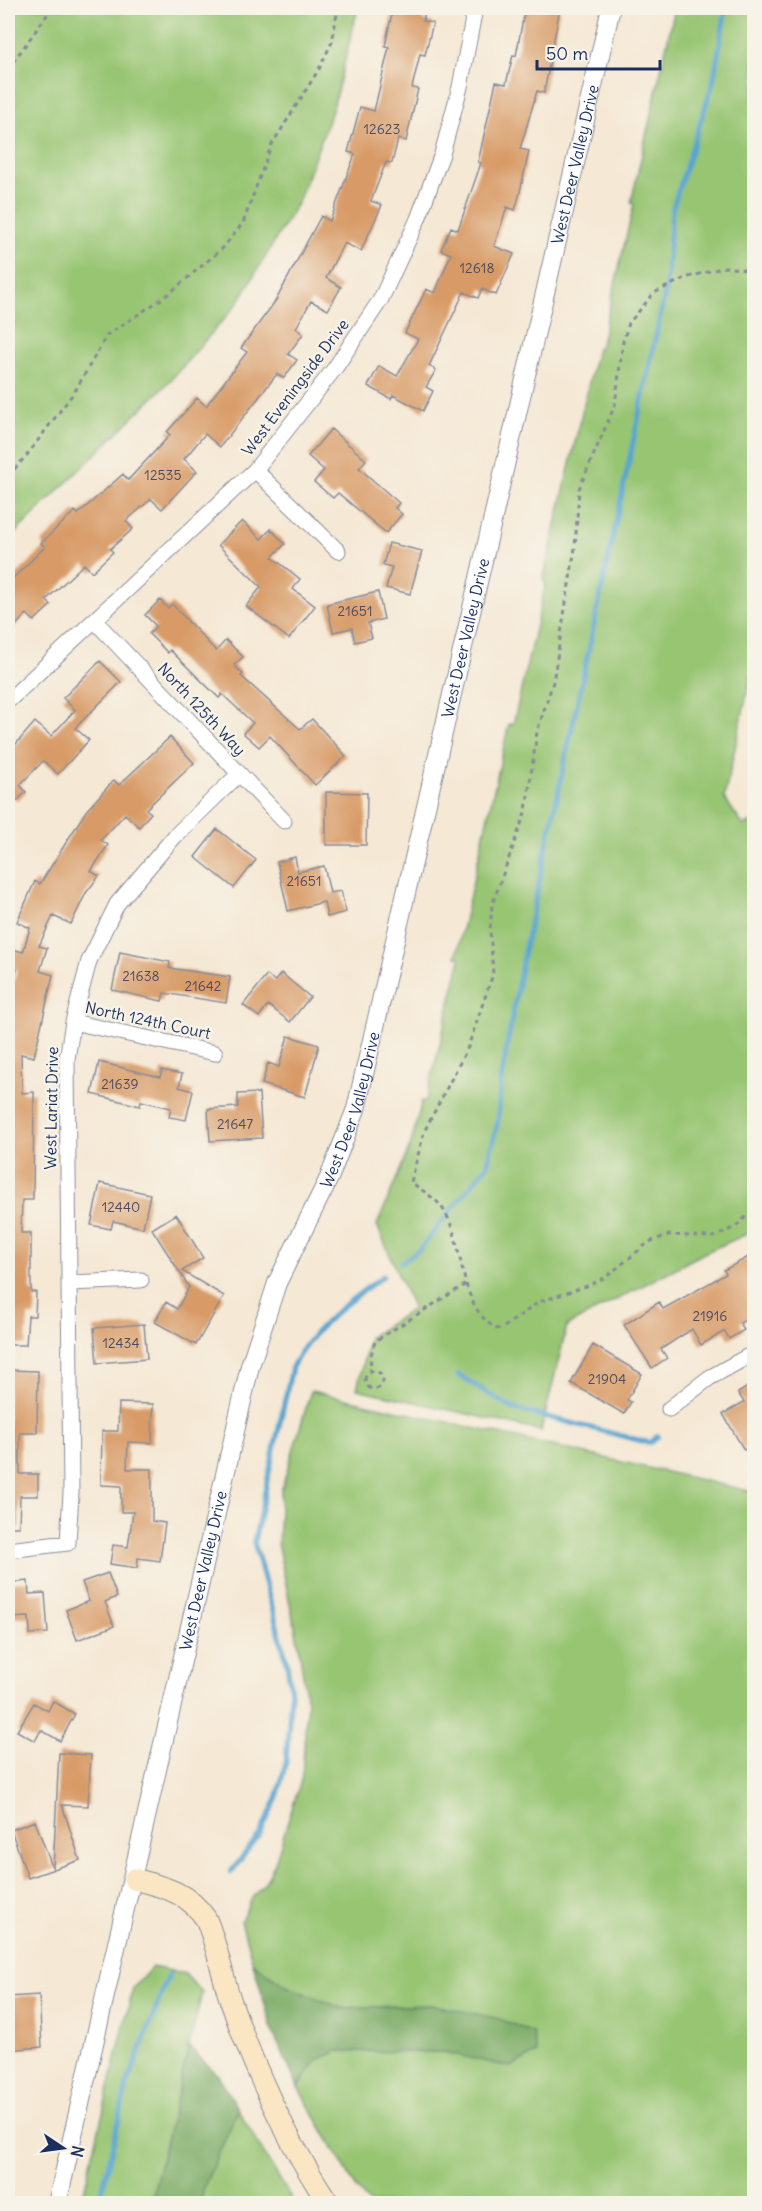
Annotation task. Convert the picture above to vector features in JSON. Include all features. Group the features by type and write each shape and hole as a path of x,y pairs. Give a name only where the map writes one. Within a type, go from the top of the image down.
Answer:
{"main road":[{"path":"134,1879 180,1893 198,1908 206,1919 231,2000 269,2098 290,2141 330,2204"}],"street":[{"name":"West Eveningside Drive","path":"8,701 255,470 335,368 381,299 418,219 442,154 460,87 475,8"},
{"name":"West Deer Valley Drive","path":"57,2204 134,1879 250,1366 263,1319 288,1257 329,1178 356,1109 611,8"},
{"path":"255,470 338,551"},
{"name":"North 125th Way","path":"95,621 284,821"},
{"name":"West Lariat Drive","path":"8,1550 68,1543 71,1493 67,1059 73,1022 89,961 117,904 175,836 239,774"},
{"name":"North 124th Court","path":"73,1022 215,1053"},
{"path":"70,1283 141,1280"},
{"path":"669,1409 709,1378 754,1353"}],"path":[{"path":"8,69 52,8"},
{"path":"8,476 27,455 68,400 107,335 166,296 223,248 243,223 271,146 319,69 332,42 338,8"},
{"path":"754,271 725,267 704,270 654,293 629,323 623,341 615,405 579,489 575,548 553,682 537,732 526,810 492,905 490,931 493,974 468,1047 424,1132 412,1171 411,1182 443,1209 466,1284 479,1314 497,1329 504,1327 539,1302 590,1285 606,1277 649,1242 669,1234 714,1237 735,1227 754,1209"},
{"path":"370,1373 381,1374 383,1382 380,1387 375,1389 367,1386 366,1380 370,1373 372,1347 375,1341 466,1284"}],"green space":[{"path":"8,8 358,8 333,108 298,202 237,304 170,381 8,540"},
{"path":"675,8 754,8 754,662 724,798 743,825 754,822 754,1231 704,1253 567,1326 541,1431 357,1389 369,1337 413,1309 377,1225 411,1144 422,1101 426,1101 461,958 456,956 509,724 513,725 546,582 543,580 597,348 600,348 634,204 631,203"},
{"path":"311,1391 754,1492 754,2203 369,2203 357,2189 298,2087 317,2060 337,2051 444,2052 511,2067 433,2005 341,2008 286,1986 253,1963 241,1921 252,1898 264,1884 275,1863 302,1777 307,1702 298,1641 278,1547 281,1491"},
{"path":"253,1963 286,1986 341,2008 433,2005 500,2019 533,2033 537,2053 511,2067 444,2052 337,2051 317,2060 298,2087 273,2033"},
{"path":"152,1967 185,1974 202,1993 151,2203 81,2204 133,1988"},
{"path":"189,2047 219,2076 238,2110 205,2184 200,2203 151,2203"},
{"path":"238,2110 294,2203 200,2204 205,2184"}],"building":[{"path":"393,8 426,8 423,21 433,23 425,55 420,54 412,88 418,89 406,141 398,139 392,163 386,162 371,201 382,205 361,251 344,243 326,278 341,287 328,310 311,301 296,328 303,334 288,354 297,360 284,378 277,374 220,447 205,434 184,459 197,471 162,509 151,499 126,521 133,529 110,549 113,552 92,572 84,564 46,600 51,605 34,621 27,614 8,633 8,583 45,547 41,543 75,511 78,514 123,474 128,480 170,435 167,432 197,398 206,406 247,352 241,348 276,300 321,216 330,221 355,154 348,152 360,107 374,111 389,47 385,46"},
{"path":"525,8 560,8 544,93 537,91 520,149 529,151 519,196 515,210 507,207 494,246 514,254 496,295 482,289 478,298 464,292 429,366 436,370 426,387 433,391 423,411 393,395 391,399 368,386 379,366 397,376 418,339 405,333 426,289 435,293 451,254 441,250 451,227 458,230 481,163 478,162 496,82 506,84 513,55 516,56"},
{"path":"331,429 366,460 359,468 399,503 395,508 402,514 386,533 338,493 333,498 314,482 324,470 308,456"},
{"path":"242,521 261,539 271,529 285,544 272,557 300,579 293,589 315,606 289,639 246,606 261,587 218,545"},
{"path":"389,543 422,551 410,594 386,588 392,567 383,565"},
{"path":"378,592 384,619 368,623 372,638 355,642 352,628 333,632 327,604"},
{"path":"160,600 168,608 172,604 216,651 226,640 243,657 234,665 243,674 241,676 300,729 312,719 346,756 315,785 270,736 259,747 243,733 253,723 222,694 219,698 170,650 168,653 149,634 156,626 145,615"},
{"path":"100,661 121,682 75,728 89,740 58,774 43,761 20,785 26,792 17,801 11,794 8,797 8,753 35,722 51,736 75,710 63,698"},
{"path":"170,737 194,763 146,809 151,813 139,827 125,814 101,840 108,845 91,871 99,876 86,893 71,924 53,916 39,946 47,948 40,971 53,975 34,1057 21,1054 22,1093 34,1092 33,1200 22,1200 21,1233 31,1233 31,1292 36,1292 35,1316 28,1316 26,1345 8,1345 8,1003 17,969 8,966 8,963 12,949 23,952 30,928 17,922 35,881 40,884 86,811 114,780 119,785"},
{"path":"326,792 367,793 366,845 326,845"},
{"path":"217,829 256,860 234,888 195,857"},
{"path":"295,857 298,872 324,866 330,893 341,891 346,912 327,917 324,902 288,911 277,862"},
{"path":"120,952 170,962 169,968 230,977 226,1003 164,993 162,1001 112,990"},
{"path":"281,973 310,997 290,1022 268,1005 259,1017 243,1005 267,975 275,981"},
{"path":"288,1036 319,1045 305,1097 262,1084 268,1063 279,1067"},
{"path":"99,1062 160,1077 162,1070 182,1074 179,1087 193,1091 186,1120 169,1117 171,1108 141,1101 140,1106 92,1094"},
{"path":"259,1093 262,1138 210,1141 208,1109 238,1107 238,1094"},
{"path":"100,1183 150,1194 143,1228 113,1221 111,1229 91,1225"},
{"path":"176,1214 203,1258 182,1271 224,1296 196,1345 155,1322 166,1302 177,1309 189,1287 152,1229"},
{"path":"754,1254 754,1315 740,1323 744,1330 729,1339 725,1331 701,1345 692,1329 661,1349 667,1358 652,1368 624,1325 659,1302 663,1309 726,1274 724,1270"},
{"path":"144,1324 147,1359 97,1363 94,1328"},
{"path":"593,1345 642,1374 627,1400 631,1402 624,1414 571,1383"},
{"path":"8,1370 38,1371 37,1433 20,1433 20,1474 38,1474 38,1496 20,1496 19,1527 8,1527"},
{"path":"754,1383 754,1444 744,1450 723,1414 744,1402 738,1393"},
{"path":"119,1403 153,1404 152,1443 128,1442 127,1469 152,1469 152,1521 165,1523 160,1561 138,1558 137,1568 110,1564 113,1545 128,1547 133,1512 121,1512 121,1486 101,1485 102,1431 118,1431"},
{"path":"108,1573 117,1597 105,1602 114,1626 77,1640 66,1610 89,1601 82,1582"},
{"path":"28,1581 29,1594 45,1593 48,1633 30,1634 29,1617 10,1618 8,1583"},
{"path":"53,1701 75,1714 60,1741 41,1730 35,1741 17,1731 34,1703 48,1711"},
{"path":"59,1753 91,1755 88,1806 62,1805 80,1860 28,1878 11,1830 35,1821 53,1869"},
{"path":"39,1995 42,2047 8,2050 8,1997"}],"waterway":[{"path":"401,1263 420,1249 487,1166 498,1121 501,1080 523,957 666,288 672,210 713,83 726,8"},
{"path":"231,1872 260,1834 277,1798 286,1762 291,1693 287,1662 254,1542 292,1367 321,1327 383,1276"},
{"path":"458,1375 512,1408 650,1443 658,1436"},
{"path":"99,2204 127,2085 169,1974"}]}
